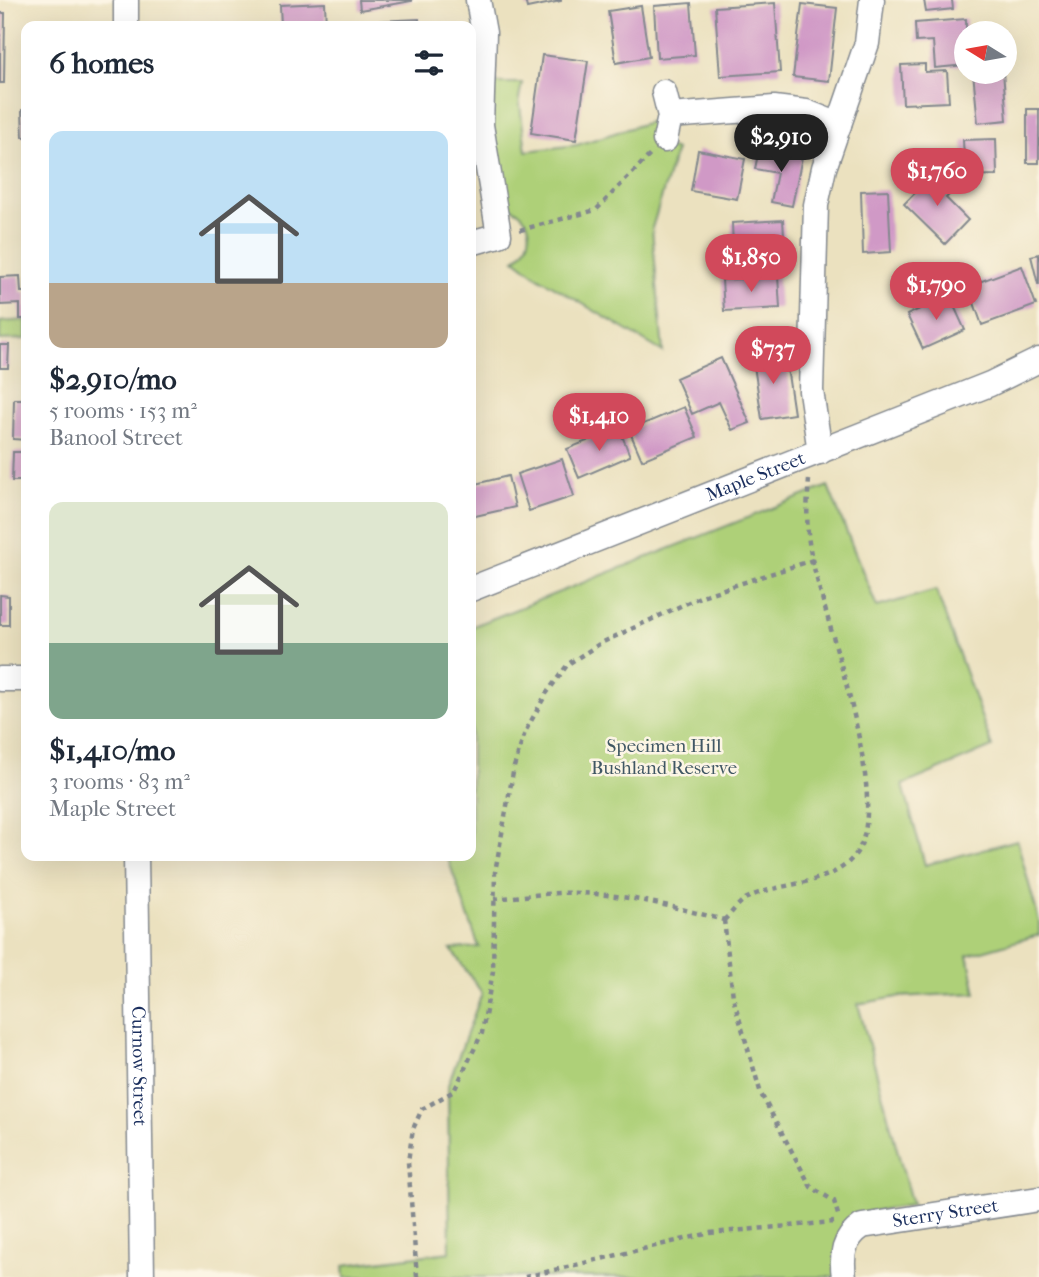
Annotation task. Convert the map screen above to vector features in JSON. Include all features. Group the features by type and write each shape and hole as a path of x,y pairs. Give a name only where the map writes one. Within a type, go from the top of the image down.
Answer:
{"street":[{"path":"126,0 126,21"},
{"path":"476,242 499,235 481,125 484,33 478,0"},
{"path":"816,454 811,391 816,205 824,168 867,43 872,0"},
{"path":"665,140 667,104 774,108 806,112 839,125"},
{"name":"Maple Street","path":"476,587 990,384 1039,360"},
{"path":"0,679 21,678"},
{"name":"Curnow Street","path":"136,861 142,1277"},
{"name":"Sterry Street","path":"844,1277 842,1253 853,1233 874,1223 1039,1199"}],"path":[{"path":"499,235 596,210 665,140"},
{"path":"724,920 746,898 842,868 856,855 863,839 868,792 844,675 813,560 807,506 816,454"},
{"path":"417,1277 408,1162 414,1129 422,1108 454,1091 482,1033 492,971 495,872 513,767 525,732 546,694 568,664 601,643 702,596 813,560"},
{"path":"494,899 560,893 618,896 661,903 724,920"},
{"path":"525,1277 710,1233 841,1222 834,1201 811,1187 761,1094 733,996 724,920"}],"green space":[{"path":"493,83 522,83 519,98 526,151 577,145 652,121 659,145 676,150 652,228 663,352 538,277 515,259 527,245 529,229 522,215 506,206 491,122"},
{"path":"21,320 21,339 0,340 0,322"},
{"name":"Specimen Hill Bushland Reserve","path":"828,486 877,607 936,590 992,747 903,785 925,865 1017,840 1039,921 1039,935 968,955 976,993 897,997 858,1004 912,1205 867,1212 849,1222 835,1277 345,1277 344,1265 450,1252 448,1085 482,993 451,949 479,947 449,861 476,861 476,625"}],"building":[{"path":"359,0 412,0 412,1 360,10"},
{"path":"525,0 561,0 561,1 527,8"},
{"path":"924,0 952,0 953,9 926,12"},
{"path":"325,3 326,21 281,21 280,5"},
{"path":"691,3 695,55 657,58 654,6"},
{"path":"775,3 780,72 720,76 715,7"},
{"path":"802,4 837,8 829,81 793,77"},
{"path":"641,6 649,57 616,63 608,11"},
{"path":"0,13 5,13 4,83 0,83"},
{"path":"419,19 419,21 378,21"},
{"path":"966,19 954,21 954,66 935,68 933,41 916,42 915,23"},
{"path":"542,55 588,61 576,140 531,133"},
{"path":"925,64 925,72 947,71 949,102 903,104 901,65"},
{"path":"974,84 1004,84 1007,120 978,123"},
{"path":"1027,109 1039,109 1039,163 1027,163"},
{"path":"996,139 997,175 965,176 963,140"},
{"path":"759,149 802,157 792,206 771,202 777,173 755,169"},
{"path":"698,150 745,159 737,199 691,191"},
{"path":"938,170 955,188 946,198 968,220 945,244 904,204"},
{"path":"888,190 891,252 863,254 861,191"},
{"path":"783,220 786,266 734,270 732,223"},
{"path":"1039,254 1039,284 1038,284 1031,256"},
{"path":"1022,266 1036,305 982,325 968,286"},
{"path":"20,276 21,319 20,304 0,305 0,277"},
{"path":"778,276 780,308 724,311 722,280"},
{"path":"949,295 965,330 923,349 907,315"},
{"path":"0,345 9,345 8,368 0,368"},
{"path":"785,354 794,414 762,419 753,359"},
{"path":"721,358 750,423 732,430 719,402 692,414 676,378"},
{"path":"14,399 21,399 21,440 13,439"},
{"path":"684,407 697,437 642,460 629,430"},
{"path":"619,428 630,456 579,478 567,449"},
{"path":"13,452 21,452 21,481 12,481"},
{"path":"562,459 574,496 529,511 517,474"},
{"path":"508,476 515,507 476,516 476,484"},
{"path":"0,595 9,596 9,625 0,625"}]}
